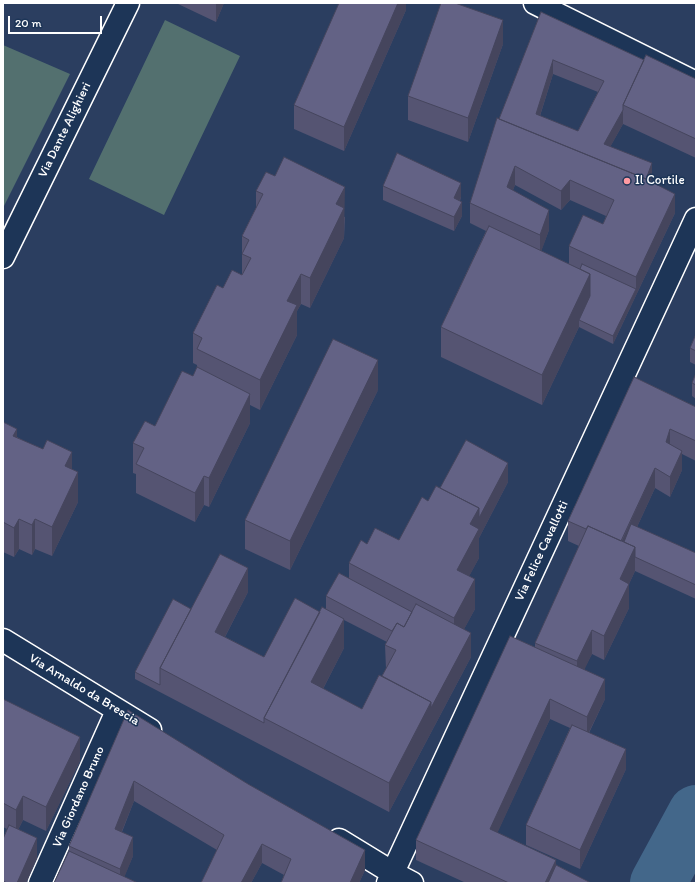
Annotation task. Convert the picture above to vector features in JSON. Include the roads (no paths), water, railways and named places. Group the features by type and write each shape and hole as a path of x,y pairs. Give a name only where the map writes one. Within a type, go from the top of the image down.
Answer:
{"street":[{"name":"Via Dante Alighieri","path":"3,257 128,3"},
{"path":"535,3 696,83"},
{"name":"Via Felice Cavallotti","path":"390,878 696,219"},
{"name":"Via Arnaldo da Brescia","path":"3,640 117,711 164,738"},
{"name":"Via Giordano Bruno","path":"40,883 117,711"},
{"path":"319,828 390,878 412,883"}],"waterway":[{"path":"658,883 696,813"}],"place":[{"name":"Il Cortile","path":"627,181"}]}
